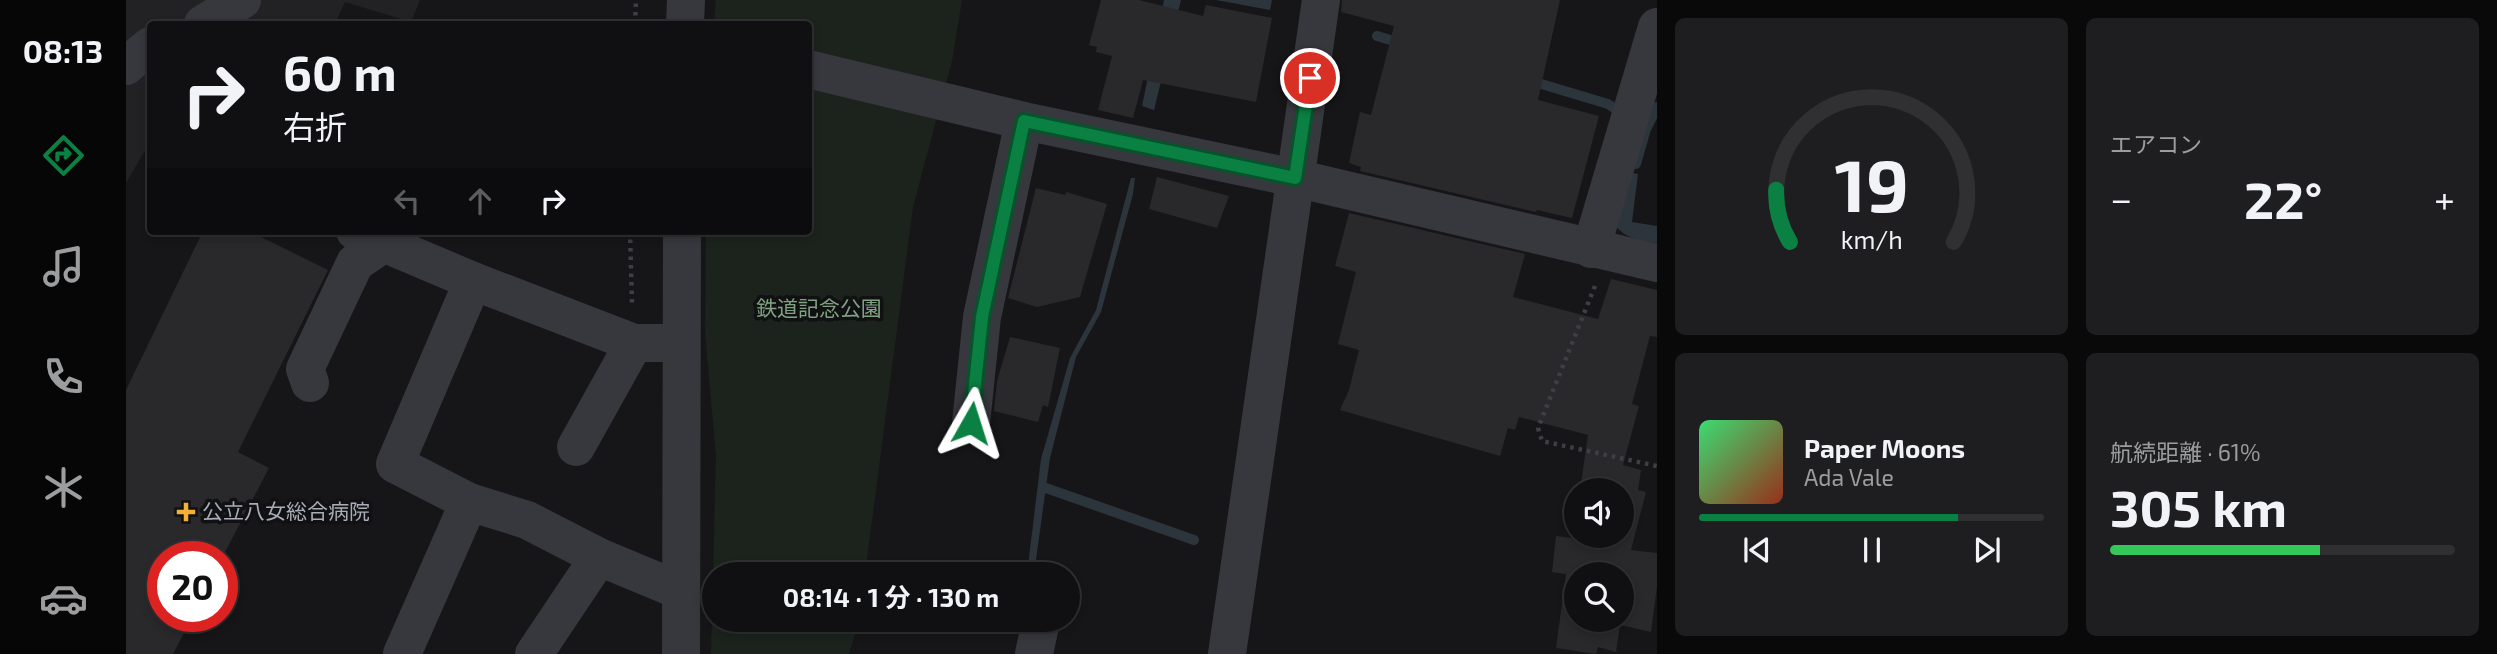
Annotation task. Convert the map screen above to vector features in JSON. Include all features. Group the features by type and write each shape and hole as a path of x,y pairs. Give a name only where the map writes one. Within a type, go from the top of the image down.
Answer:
{"street":[{"path":"208,21 242,0"},
{"path":"1227,654 1321,0"},
{"path":"1600,251 1657,27"},
{"path":"126,66 147,48"},
{"path":"812,70 1024,121 1295,178 1657,263"},
{"path":"971,423 982,317 1024,121"},
{"path":"681,654 682,235"},
{"path":"310,383 305,369 355,264 383,238 473,281 634,342 681,343"},
{"path":"473,281 395,464 469,502 527,520 599,557 681,591"},
{"path":"576,447 634,342"},
{"path":"402,654 469,502"},
{"path":"534,654 599,557"}],"path":[{"path":"635,21 636,0"},
{"path":"630,235 634,342"},
{"path":"1600,251 1538,428 1542,442 1657,466"}],"shaded area":[{"path":"126,0 420,0 411,21 345,2 336,21 147,21 147,147 126,183"},
{"path":"1164,0 1181,0 1154,110 1142,106"},
{"path":"1216,0 1272,0 1270,10"},
{"path":"1624,171 1638,174 1632,222 1657,226 1657,243 1628,236 1614,224"},
{"path":"1131,178 1135,178 1101,312 1076,357 1050,458 1036,562 1028,562 1041,459 1070,358 1096,310"}],"green space":[{"name":"鉄道記念公園","path":"716,0 962,0 952,61 913,207 867,562 713,562 716,457 705,332 706,235 812,235 812,21 714,21"},
{"name":"鉄道記念公園","path":"712,632 855,632 849,654 711,654"}],"building":[{"path":"1101,0 1139,0 1203,16 1206,5 1272,18 1256,102 1143,80 1133,118 1098,110 1112,56 1096,52 1097,47 1089,45"},
{"path":"1342,0 1560,0 1538,100 1599,116 1572,218 1360,171 1361,167 1349,163 1360,112 1371,115 1394,26 1341,12"},
{"path":"1157,177 1229,196 1217,228 1149,209"},
{"path":"1036,188 1065,195 1066,192 1107,204 1080,297 1037,307 1008,298"},
{"path":"1349,213 1525,254 1513,297 1598,319 1611,279 1657,290 1657,337 1650,336 1632,404 1639,406 1623,465 1641,470 1638,490 1646,492 1634,538 1634,478 1582,478 1588,435 1519,417 1515,430 1508,428 1500,456 1340,410 1349,390 1359,350 1338,344 1356,272 1335,266"},
{"path":"201,235 257,235 328,270 238,452 269,468 231,541 147,541 147,632 185,632 173,654 126,654 126,390"},
{"path":"1010,337 1060,348 1048,407 1043,405 1038,422 994,411 997,381"},
{"path":"1556,536 1564,537 1564,548 1632,548 1657,553 1657,587 1651,632 1634,628 1634,562 1564,562 1564,574 1552,572"},
{"path":"1564,589 1564,632 1619,632 1616,652 1598,647 1596,654 1556,648"}],"waterway":[{"path":"1377,36 1401,43"},
{"path":"1528,80 1608,104 1624,115"},
{"path":"1636,164 1646,129 1657,107"},
{"path":"1043,487 1194,540"}],"place":[{"name":"公立八女総合病院","path":"186,512"}],"route":[{"path":"971,423 982,317 1024,121 1295,178 1310,78"}]}
